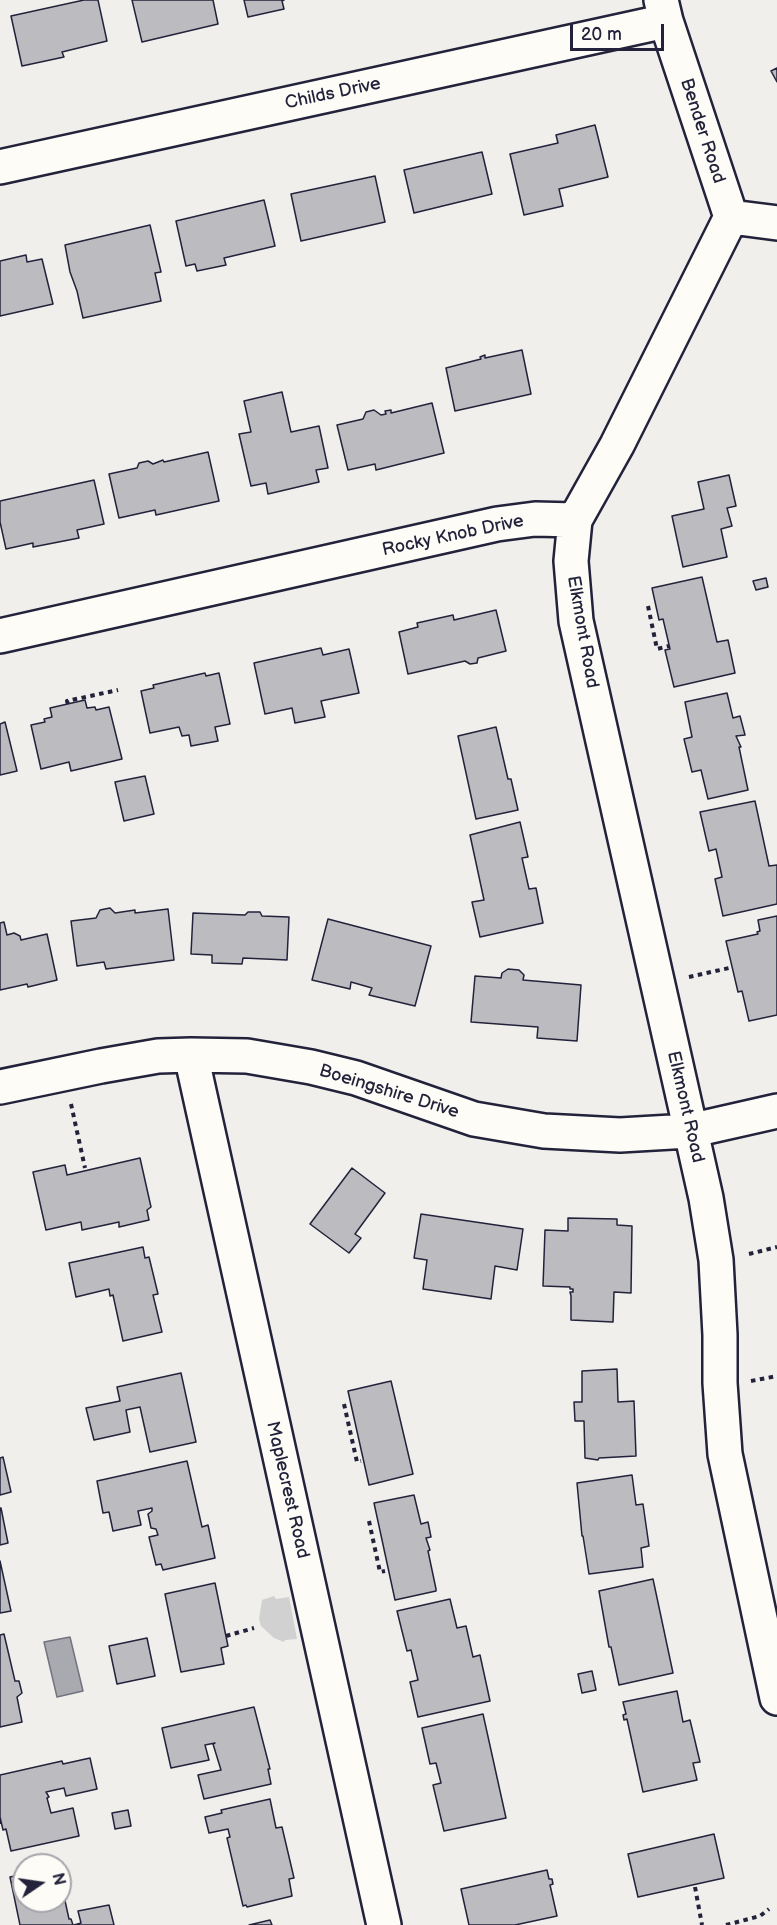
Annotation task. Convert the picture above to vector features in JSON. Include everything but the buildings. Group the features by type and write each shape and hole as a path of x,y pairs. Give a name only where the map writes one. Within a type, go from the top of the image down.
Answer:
{"street":[{"name":"Childs Drive","path":"0,167 664,11"},
{"name":"Bender Road","path":"664,11 731,217"},
{"path":"576,520 617,445 731,217 777,223"},
{"name":"Rocky Knob Drive","path":"0,636 497,524 535,519 576,520"},
{"name":"Elkmont Road","path":"576,520 570,561 576,621 689,1131 706,1198 716,1260 725,1454 777,1698"},
{"name":"Maplecrest Road","path":"191,1055 384,1925"},
{"name":"Boeingshire Drive","path":"0,1087 158,1056 247,1056 312,1067 366,1082 474,1119 544,1131 620,1135 689,1131 777,1111"}],"path":[{"path":"648,606 657,649 669,646"},
{"path":"68,704 67,701 118,690"},
{"path":"658,985 729,968"},
{"path":"64,1074 85,1168"},
{"path":"344,1404 357,1462 361,1461"},
{"path":"369,1521 380,1572 384,1571"},
{"path":"226,1635 254,1628"},
{"path":"695,1887 702,1925"},
{"path":"726,1925 760,1916 769,1909"}],"shaded area":[{"path":"274,1596 276,1599 289,1597 297,1639 284,1642 274,1638 261,1626 259,1619 262,1600"},
{"path":"70,1637 83,1691 57,1697 44,1642"}]}
